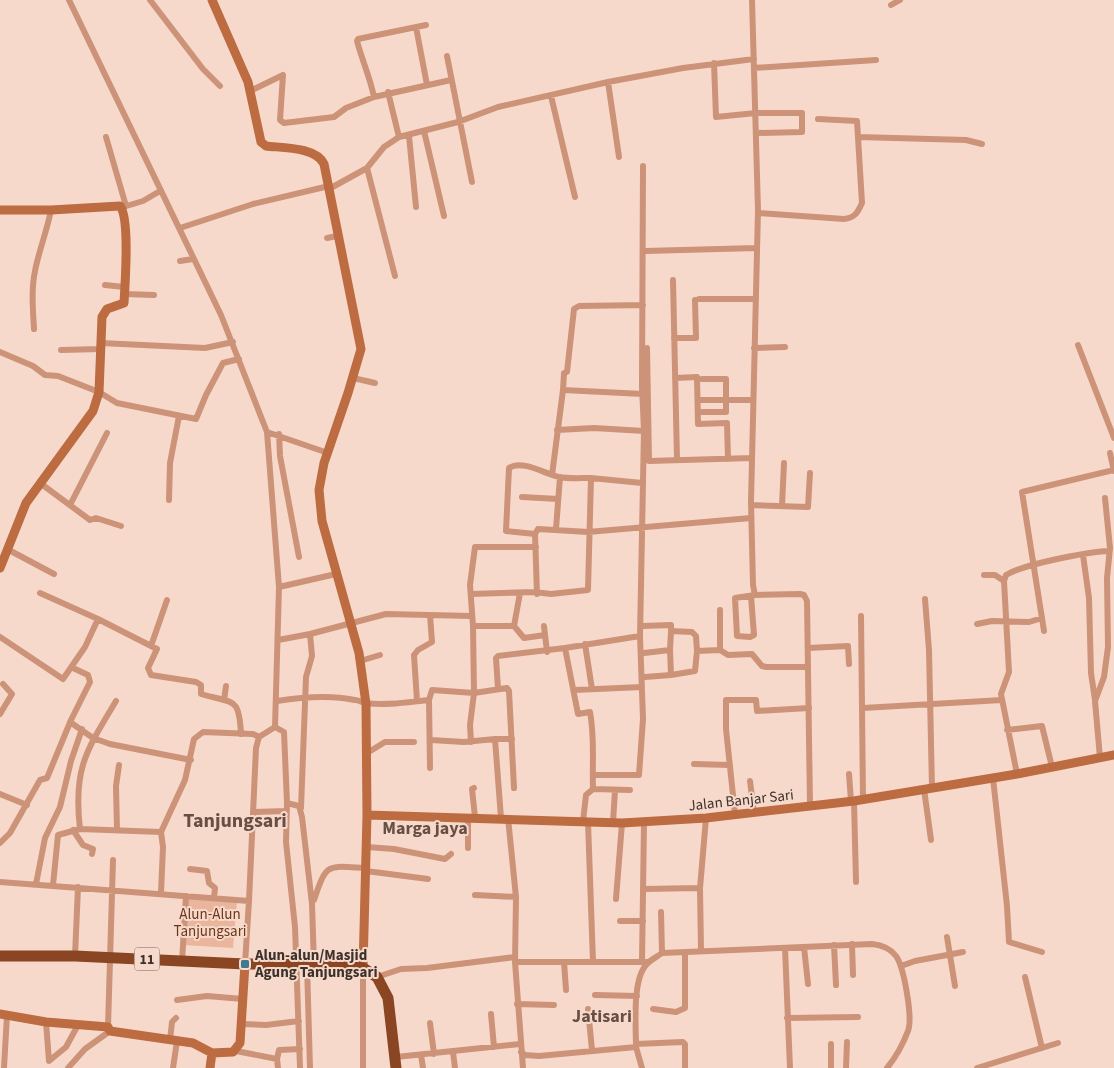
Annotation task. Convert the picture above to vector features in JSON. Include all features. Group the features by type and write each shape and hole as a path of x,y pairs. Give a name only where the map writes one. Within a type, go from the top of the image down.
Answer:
{"highway":[{"name":"11","path":"0,956 76,956 245,964 335,964 363,968 377,977"},
{"path":"377,977 388,998 396,1063"}],"street":[{"path":"69,0 146,158 160,191 180,228 233,342 267,432 279,587 275,726"},
{"path":"150,0 203,69 220,86"},
{"path":"212,0 248,82 260,142 266,146 313,153 321,157 329,188 360,349 353,378 320,479 320,508 360,661 366,704 367,847 363,968 363,1068"},
{"path":"752,0 758,213 751,505 751,518 753,595 754,635 752,637 740,637 736,634 734,600 739,596 753,595 804,595 808,606 810,806"},
{"path":"891,5 900,0"},
{"path":"374,97 370,77 364,68 358,39 426,25"},
{"path":"416,27 427,85"},
{"path":"447,56 458,122 472,182"},
{"path":"180,228 253,204 329,188 367,168 384,147 399,138 458,122 498,107 608,82 754,59"},
{"path":"754,68 876,60"},
{"path":"714,64 716,117 756,113 801,112 802,132 757,133"},
{"path":"250,91 283,75 280,120 284,123 334,117 346,108 388,92 451,80"},
{"path":"608,82 619,157"},
{"path":"388,92 399,138"},
{"path":"551,96 575,197"},
{"path":"758,213 851,218 858,212 862,203 858,137 855,120 818,119"},
{"path":"424,131 444,216"},
{"path":"409,136 416,207"},
{"path":"0,568 26,503 84,426 93,411 99,392 103,312 124,304 124,207 106,137"},
{"path":"858,137 966,140 982,144"},
{"path":"593,775 639,775 643,719 640,636 644,430 643,166"},
{"path":"367,168 395,276"},
{"path":"0,210 124,207 143,201 160,191"},
{"path":"34,329 32,294 35,270 47,232 51,210"},
{"path":"328,238 337,236"},
{"path":"644,251 757,248"},
{"path":"180,261 193,259"},
{"path":"673,280 677,460"},
{"path":"106,285 154,295"},
{"path":"674,338 696,338 697,299 756,299"},
{"path":"552,475 564,372 567,372 574,309 578,306 643,305"},
{"path":"646,319 649,460 752,458"},
{"path":"61,350 101,346 206,348 233,342"},
{"path":"1078,345 1112,426 1114,438"},
{"path":"754,348 785,347"},
{"path":"0,352 33,366 45,375 58,376 99,392 126,406 198,418 206,395 223,363 240,359"},
{"path":"675,378 697,377 698,424 727,423 728,459"},
{"path":"353,378 375,383"},
{"path":"702,379 726,379 726,412 702,412"},
{"path":"562,390 643,394"},
{"path":"702,400 754,400"},
{"path":"169,500 170,463 178,416"},
{"path":"557,430 594,428 644,430"},
{"path":"267,432 279,434 286,439 328,453"},
{"path":"70,506 107,433"},
{"path":"279,434 280,456 299,557"},
{"path":"1044,631 1023,491 1114,470 1110,453"},
{"path":"782,506 784,463"},
{"path":"535,534 506,531 509,468 512,466 531,467 560,477 642,483"},
{"path":"751,505 808,508 810,473"},
{"path":"556,529 560,477"},
{"path":"470,594 537,594 588,590 588,532 592,478"},
{"path":"40,483 90,520 96,518 121,526"},
{"path":"522,497 558,499"},
{"path":"1095,701 1107,662 1107,578 1111,549 1105,498"},
{"path":"537,594 535,534 538,529 588,532 751,518"},
{"path":"471,742 470,725 474,693 474,626 470,594 475,547 536,547"},
{"path":"7,549 54,574"},
{"path":"1017,774 1002,700 1009,672 1004,581 1006,575 1034,566 1111,549"},
{"path":"1083,555 1090,598 1091,673 1100,758"},
{"path":"279,587 336,574"},
{"path":"984,576 995,575 1004,581"},
{"path":"40,593 98,619 158,650 148,668 150,674 196,682 200,685 201,694 224,700 239,709 241,734"},
{"path":"514,626 520,593"},
{"path":"925,599 928,650 928,788 931,840"},
{"path":"151,646 167,600"},
{"path":"720,610 720,650"},
{"path":"278,640 310,634 386,614 472,616"},
{"path":"417,702 414,655 418,650 432,642 430,615"},
{"path":"856,882 856,801 863,708 861,616"},
{"path":"977,624 1006,621 1022,622 1042,618"},
{"path":"0,638 61,678 66,678 85,647 98,619"},
{"path":"643,626 671,625 671,675"},
{"path":"474,626 514,626"},
{"path":"514,626 524,638 545,635"},
{"path":"544,626 547,652"},
{"path":"645,677 695,671 697,652 694,633 671,631"},
{"path":"310,634 312,656 306,677 300,808 307,843 312,904"},
{"path":"498,689 496,658 498,656 547,652 640,636"},
{"path":"585,644 592,689"},
{"path":"808,648 862,645"},
{"path":"848,646 849,664"},
{"path":"565,648 578,714 590,712 594,739 593,789"},
{"path":"644,653 670,650"},
{"path":"697,652 720,650 728,655 752,654 762,666 766,667 808,667"},
{"path":"360,661 380,655"},
{"path":"0,843 10,833 40,780 47,778 70,722 91,680 88,675 72,668"},
{"path":"0,714 12,694 3,684"},
{"path":"224,700 226,686"},
{"path":"574,690 642,687"},
{"path":"430,768 429,700 432,690 474,693 507,688 509,691 514,788"},
{"path":"277,700 306,698 356,700 366,704 429,700"},
{"path":"735,814 726,700 756,700 757,711 809,708"},
{"path":"863,708 1002,700"},
{"path":"92,854 93,848 83,845 76,829 78,781 93,738 116,701"},
{"path":"70,722 93,738 114,746 191,760"},
{"path":"236,1051 241,1039 242,1024 256,748 259,737 275,726"},
{"path":"275,726 284,732 287,803 286,842 295,927 300,1068"},
{"path":"1007,730 1042,726 1052,767"},
{"path":"36,884 45,838 60,807 71,761 82,729"},
{"path":"161,893 163,847 161,832 178,798 191,760 194,739 200,733 253,734 259,737"},
{"path":"495,739 516,897 515,959 523,1068"},
{"path":"431,740 471,742 512,739"},
{"path":"367,753 385,742 414,742"},
{"name":"Jalan Banjar Sari","path":"367,815 644,823 856,801 1017,774 1114,755"},
{"path":"694,764 730,765"},
{"path":"117,830 116,786 119,765"},
{"path":"849,774 856,801"},
{"path":"993,778 1007,906 1008,942 1031,947 1042,952"},
{"path":"750,781 754,813"},
{"path":"468,848 472,789 474,788"},
{"path":"593,962 586,794 593,789 630,790"},
{"path":"615,790 618,823 616,899"},
{"path":"0,794 26,805"},
{"path":"287,803 300,808"},
{"path":"254,812 286,811"},
{"path":"701,950 700,888 706,818"},
{"path":"642,1068 636,1046 637,996 645,962 643,921 644,823"},
{"path":"53,885 58,835 76,829 161,832"},
{"path":"367,847 394,848 445,859 451,854"},
{"path":"68,1068 85,1049 109,1029 113,860"},
{"path":"310,1068 303,965 312,904 322,875 326,870 340,867 428,879"},
{"path":"190,869 207,871 209,883 215,888 214,898"},
{"path":"0,882 113,889 249,901"},
{"path":"76,956 78,887"},
{"path":"643,889 700,888"},
{"path":"475,895 516,897"},
{"path":"182,962 186,896"},
{"path":"661,912 662,953"},
{"path":"620,921 643,921"},
{"path":"947,937 955,986"},
{"path":"377,977 401,968 428,968 515,959 564,962 645,962 662,953 701,950 852,944 885,947 895,956 901,966 909,1029 888,1068"},
{"path":"852,944 854,976"},
{"path":"834,945 836,985"},
{"path":"804,947 808,984"},
{"path":"785,948 790,1068"},
{"path":"653,1009 676,1012 685,1008 685,952"},
{"path":"901,966 915,961 963,952"},
{"path":"564,962 566,990"},
{"path":"1026,977 1042,1048"},
{"path":"595,995 637,996"},
{"path":"177,1000 207,996 243,999"},
{"path":"517,1004 554,1005"},
{"path":"588,1009 592,1050"},
{"path":"491,1014 494,1046"},
{"path":"4,1068 3,1015 109,1029 193,1043 212,1053 222,1054 236,1051 277,1059"},
{"path":"788,1018 858,1017"},
{"path":"173,1068 174,1040 172,1022 176,1018"},
{"path":"242,1024 266,1025 299,1021"},
{"path":"46,1022 49,1061 66,1047 78,1025"},
{"path":"430,1022 434,1054"},
{"path":"521,1052 525,1055 539,1056 683,1042 685,1044 685,1068"},
{"path":"846,1068 847,1042"},
{"path":"977,1068 1058,1043"},
{"path":"396,1063 421,1055 520,1044"},
{"path":"831,1044 831,1068"},
{"path":"278,1068 279,1050 300,1049"},
{"path":"453,1052 456,1068"},
{"path":"210,1068 212,1053"},
{"path":"421,1055 423,1068"}],"green space":[{"name":"Alun-Alun Tanjungsari","path":"187,897 237,901 233,948 184,945"}],"place":[{"name":"Alun-alun/Masjid Agung Tanjungsari","path":"245,964"}],"district":[{"name":"Tanjungsari","path":"235,820"},
{"name":"Marga jaya","path":"425,828"},
{"name":"Jatisari","path":"602,1016"}]}
